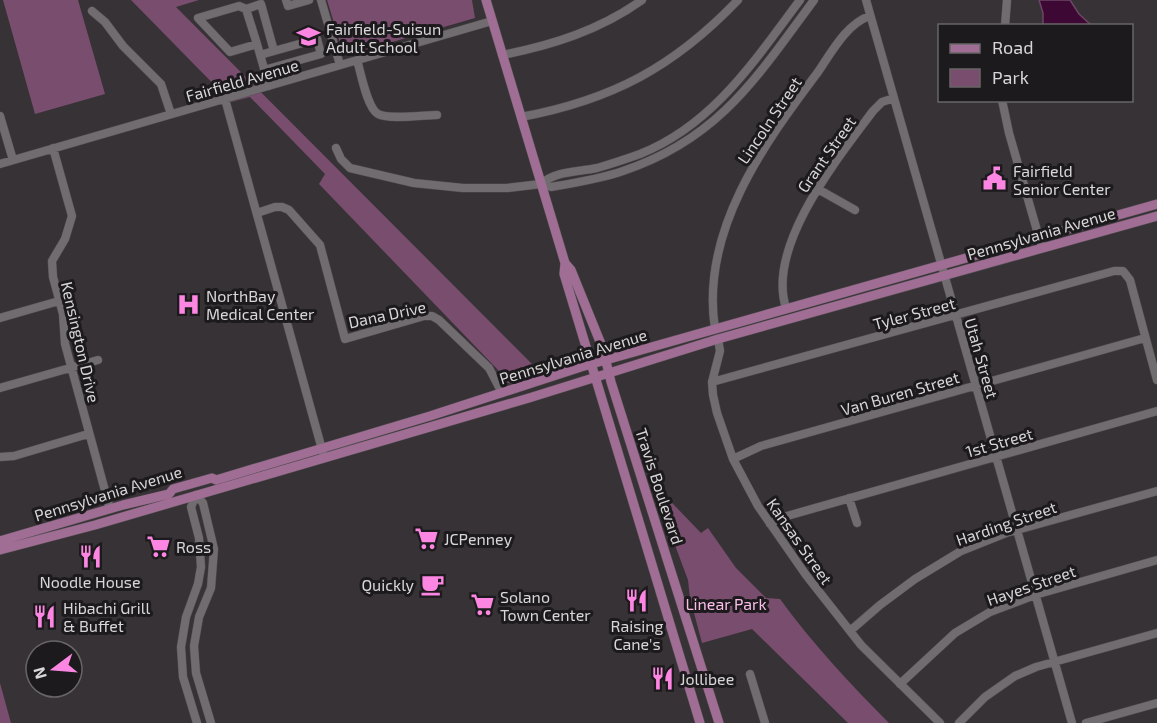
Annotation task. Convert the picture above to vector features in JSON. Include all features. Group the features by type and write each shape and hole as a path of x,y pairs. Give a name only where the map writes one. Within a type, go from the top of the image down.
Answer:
{"main road":[{"name":"Travis Boulevard","path":"486,0 565,263 564,274 594,378 700,723"},
{"name":"Pennsylvania Avenue","path":"0,550 196,495 590,364 1157,204"},
{"name":"Pennsylvania Avenue","path":"0,541 169,494 173,489 212,478 216,480 323,453 594,378 718,339 1157,216"},
{"name":"Travis Boulevard","path":"565,263 571,270 603,349 719,723"},
{"path":"169,494 187,491 196,495 200,488 216,480"},
{"path":"70,532 76,525 103,517 110,509 121,517"}],"street":[{"path":"286,0 288,6 309,0"},
{"path":"321,0 340,65"},
{"path":"502,55 537,48 583,33 603,24 642,0"},
{"path":"521,117 555,111 631,83 694,42 738,0"},
{"path":"541,184 548,177 597,168 642,153 697,121 725,97 744,76 800,0"},
{"path":"336,148 340,159 350,168 414,183 463,188 507,188 541,184 551,187 621,172 669,152 719,117 750,85 814,0"},
{"name":"Utah Street","path":"866,0 1072,723"},
{"path":"1005,24 1007,0"},
{"path":"256,45 230,52 198,18 239,6 246,9 261,4 274,51"},
{"path":"246,9 269,86"},
{"path":"93,11 105,22 123,46 161,84 171,114"},
{"name":"Lincoln Street","path":"715,329 712,302 714,279 724,236 751,169 777,127 832,52 855,24 870,16"},
{"name":"Fairfield Avenue","path":"0,164 492,21"},
{"path":"260,55 317,39 321,54 264,70"},
{"path":"357,60 368,98 378,114 388,116 436,115"},
{"name":"Grant Street","path":"786,308 782,286 789,253 808,202 877,105 894,98"},
{"path":"225,99 323,453"},
{"path":"1002,102 1042,248"},
{"path":"0,116 13,160"},
{"name":"Kensington Drive","path":"53,148 72,216 65,239 52,261 52,277 63,314 65,344 110,509"},
{"path":"816,188 855,210"},
{"name":"Dana Drive","path":"257,213 279,207 289,210 320,245 345,339 424,316 432,316 440,320 489,368 502,393"},
{"name":"Tyler Street","path":"712,382 1114,271 1124,271 1130,280 1145,338"},
{"path":"0,318 59,301"},
{"path":"1145,338 1157,380"},
{"name":"Van Buren Street","path":"733,459 761,446 1145,338"},
{"name":"Kansas Street","path":"718,339 720,351 712,382 717,413 733,459 770,524 850,631 940,723"},
{"path":"0,388 98,360"},
{"name":"1st Street","path":"770,524 780,518 1157,411"},
{"path":"0,458 88,434"},
{"name":"Harding Street","path":"850,631 880,605 960,551 1017,530 1157,491"},
{"path":"197,723 183,676 181,647 186,617 198,584 201,567 199,538 190,507 196,495 203,503 214,549 211,588 199,617 194,646 196,673 211,723"},
{"path":"849,498 856,523"},
{"name":"Hayes Street","path":"900,684 941,645 973,621 1004,606 1157,560"},
{"path":"959,723 985,697 1015,676 1054,662 1157,633"},
{"path":"750,674 765,723"},
{"path":"1086,723 1157,703"}],"green space":[{"path":"3,0 78,0 105,94 35,114"},
{"path":"131,0 199,0 176,7 543,375 512,384 505,382 498,370 319,184 325,174 250,97 231,102"},
{"path":"327,0 472,0 475,18 344,56"},
{"name":"Linear Park","path":"651,481 701,533 708,528 736,568 766,598 780,599 832,663 889,723 848,723 752,629 702,643 690,598 688,580"},
{"path":"0,683 11,723 0,723"}],"shaded area":[{"path":"1039,0 1070,0 1079,14 1090,24 1043,24 1043,13"}],"place":[{"name":"Fairfield-Suisun Adult School","path":"308,37"},
{"name":"Fairfield Senior Center","path":"995,179"},
{"name":"NorthBay Medical Center","path":"188,304"},
{"name":"JCPenney","path":"426,538"},
{"name":"Ross","path":"158,546"},
{"name":"Noodle House","path":"90,556"},
{"name":"Quickly","path":"432,584"},
{"name":"Raising Cane's","path":"637,600"},
{"name":"Solano Town Center","path":"482,605"},
{"name":"Hibachi Grill & Buffet","path":"45,616"},
{"name":"Jollibee","path":"662,678"}]}
